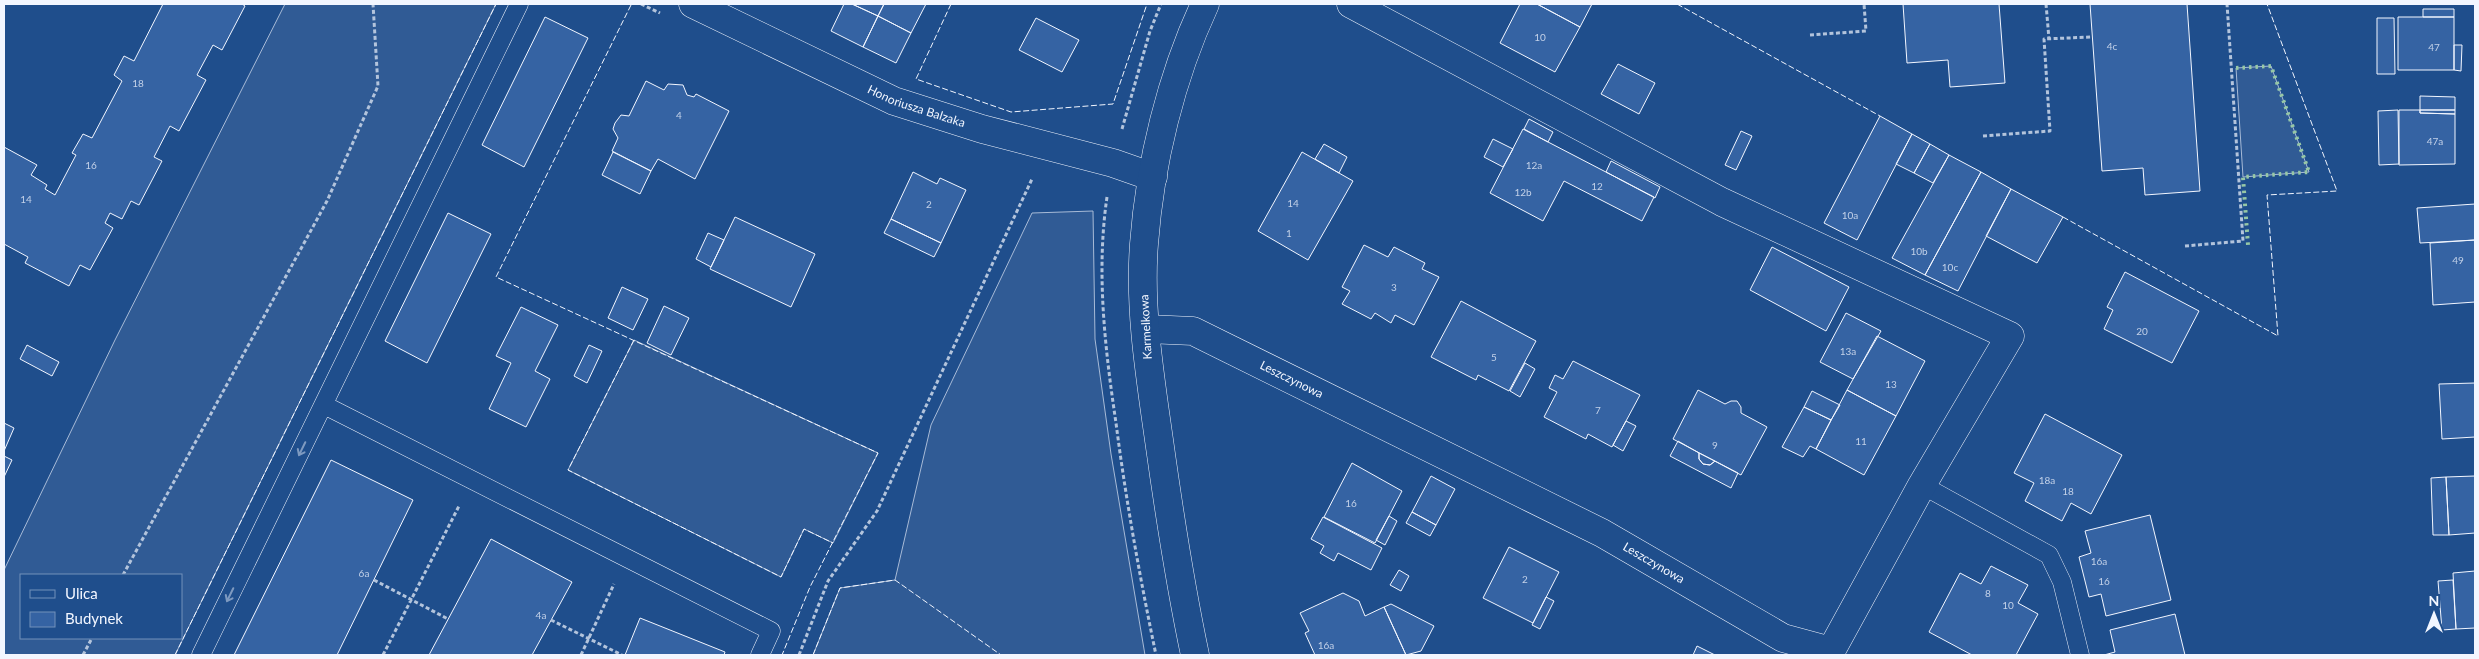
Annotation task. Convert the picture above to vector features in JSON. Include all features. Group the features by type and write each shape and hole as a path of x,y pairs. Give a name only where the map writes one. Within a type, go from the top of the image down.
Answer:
{"street":[{"name":"Honoriusza Balzaka","path":"693,4 894,101 1113,163 1153,177"},
{"name":"Karmelkowa","path":"1195,655 1166,491 1149,370 1144,243 1153,177 1177,78 1195,26 1205,4"},
{"name":"Leszczynowa","path":"1147,329 1193,331 1602,533 1783,638 1834,653 1922,485 2010,336 1722,202 1351,4"}],"lane":[{"path":"201,655 519,4"},
{"path":"324,405 771,631 760,655"},
{"path":"1922,485 2048,556 2062,582 2080,655"}],"path":[{"path":"124,574 327,201 378,86 373,4"},
{"path":"1810,35 1866,31 1864,4"},
{"path":"2046,4 2049,39"},
{"path":"2185,246 2244,241 2227,4"},
{"path":"1983,136 2050,131 2044,39 2092,37"},
{"path":"799,655 828,582 877,511 1047,145"},
{"path":"383,655 471,481"},
{"path":"581,655 626,558"},
{"path":"374,580 448,619"},
{"path":"551,620 588,640 622,655"},
{"path":"83,655 91,639"}],"shaded area":[{"path":"285,4 496,4 175,655 4,655 4,570 115,340"},
{"path":"2271,66 2309,172 2243,177 2236,68"},
{"path":"1093,211 1095,339 1111,454 1145,655 813,655 840,588 895,580 931,425 1032,213"},
{"path":"634,340 878,453 833,543 804,529 781,577 568,470"}],"building":[{"path":"163,4 242,4 245,6 222,50 213,45 197,75 206,80 179,131 170,126 154,157 162,161 139,205 131,201 122,219 110,213 105,223 113,228 90,270 80,265 69,286 25,263 28,257 4,244 4,147 37,165 31,175 47,185 45,189 55,195 76,155 72,153 83,134 92,138 122,81 114,75 124,56 134,61"},
{"path":"844,4 852,4 878,16 863,47 831,31"},
{"path":"852,4 884,4 878,16"},
{"path":"884,4 926,4 911,33 878,16"},
{"path":"1520,4 1537,4 1580,27 1555,72 1500,43"},
{"path":"1537,4 1592,4 1580,27"},
{"path":"1903,4 1999,4 2005,83 1950,87 1948,60 1907,63"},
{"path":"2090,4 2187,4 2200,191 2145,195 2143,168 2102,171"},
{"path":"2423,9 2454,9 2454,17 2423,17"},
{"path":"878,16 911,33 896,63 863,47"},
{"path":"545,17 588,38 524,167 482,145"},
{"path":"2398,17 2454,17 2454,70 2398,70"},
{"path":"1036,18 1079,40 1062,72 1019,50"},
{"path":"2377,18 2394,18 2395,74 2377,74"},
{"path":"2454,45 2462,45 2461,71 2454,70"},
{"path":"1618,64 1655,83 1639,114 1601,94"},
{"path":"646,81 664,90 668,84 683,85 687,95 694,97 696,94 729,111 695,179 658,159 651,171 612,151 618,138 613,129 615,123 621,115 629,116"},
{"path":"2420,96 2455,97 2455,110 2420,110"},
{"path":"2398,110 2399,164 2379,165 2378,111"},
{"path":"2399,110 2455,114 2455,164 2399,165"},
{"path":"2420,110 2455,110 2455,114 2420,113"},
{"path":"1880,116 1912,134 1857,240 1824,223"},
{"path":"1529,119 1553,132 1548,142 1524,129"},
{"path":"1523,129 1654,197 1642,221 1564,181 1543,221 1490,193"},
{"path":"1741,131 1752,136 1736,170 1725,165"},
{"path":"1912,134 1930,144 1914,173 1896,164"},
{"path":"1493,139 1513,149 1503,167 1484,157"},
{"path":"1324,144 1347,157 1339,173 1315,159"},
{"path":"1930,144 1949,155 1933,183 1914,173"},
{"path":"613,152 651,171 640,194 602,175"},
{"path":"1302,152 1353,181 1308,260 1258,231"},
{"path":"1949,155 1981,172 1925,275 1892,258"},
{"path":"1611,161 1660,187 1655,198 1606,172"},
{"path":"913,172 937,184 940,178 966,190 941,243 891,219"},
{"path":"1981,172 2011,189 1958,291 1925,275"},
{"path":"2011,189 2063,217 2037,263 1986,236"},
{"path":"2475,204 2475,240 2420,243 2417,208"},
{"path":"448,213 491,234 427,363 385,341"},
{"path":"735,217 815,254 791,307 710,269"},
{"path":"891,219 941,243 934,257 884,233"},
{"path":"708,233 724,240 711,267 696,259"},
{"path":"2475,240 2475,302 2433,305 2430,243"},
{"path":"1364,245 1388,257 1394,247 1425,263 1422,269 1439,277 1414,325 1395,315 1391,323 1375,313 1371,319 1342,304 1350,291 1342,287"},
{"path":"1772,247 1849,287 1826,331 1750,290"},
{"path":"2125,272 2199,311 2172,363 2104,329 2113,310 2107,307"},
{"path":"622,287 648,299 633,330 608,318"},
{"path":"1461,301 1536,341 1509,391 1478,375 1476,380 1431,357"},
{"path":"664,306 689,318 671,355 647,343"},
{"path":"521,307 558,325 535,371 550,379 526,427 489,409 511,363 496,356"},
{"path":"1846,313 1881,331 1853,379 1820,362"},
{"path":"1877,336 1925,361 1896,416 1847,390"},
{"path":"27,345 59,362 52,376 20,359"},
{"path":"589,345 602,351 587,383 574,376"},
{"path":"1573,361 1640,395 1612,447 1588,434 1586,439 1544,417 1557,392 1549,388 1555,375 1563,379"},
{"path":"1525,363 1535,369 1520,397 1510,391"},
{"path":"2475,383 2475,437 2442,439 2439,384"},
{"path":"1698,390 1725,404 1737,401 1741,407 1741,413 1767,427 1741,475 1673,439"},
{"path":"1847,390 1896,416 1864,475 1816,449"},
{"path":"1812,391 1840,405 1831,420 1804,407"},
{"path":"1804,407 1831,420 1816,449 1810,446 1803,457 1782,447"},
{"path":"2045,414 2122,455 2091,514 2071,503 2062,521 2025,501 2034,483 2014,473"},
{"path":"1626,421 1636,426 1623,451 1613,445"},
{"path":"4,423 14,428 4,451"},
{"path":"1678,441 1699,453 1699,459 1703,464 1710,465 1715,461 1738,473 1731,488 1670,456"},
{"path":"1699,453 1715,461 1710,465 1703,464 1699,459"},
{"path":"4,456 12,460 4,477"},
{"path":"331,460 413,500 337,655 234,655"},
{"path":"1352,463 1402,491 1375,543 1324,517"},
{"path":"1431,476 1455,489 1436,525 1412,512"},
{"path":"2475,476 2475,533 2449,535 2446,477"},
{"path":"2446,477 2449,535 2433,535 2431,478"},
{"path":"1412,512 1436,525 1430,536 1406,523"},
{"path":"2150,515 2171,600 2106,616 2101,594 2089,597 2079,557 2091,553 2085,531"},
{"path":"1389,516 1397,521 1385,545 1376,540"},
{"path":"1323,517 1382,548 1371,570 1338,553 1334,561 1320,553 1324,546 1311,539"},
{"path":"491,539 572,582 532,655 429,655"},
{"path":"1509,547 1559,572 1533,623 1483,598"},
{"path":"1991,566 2028,585 2018,603 2038,614 2016,655 1972,655 1929,632 1960,573 1981,584"},
{"path":"1399,570 1409,576 1401,591 1390,585"},
{"path":"2475,571 2475,628 2456,629 2453,573"},
{"path":"2453,580 2456,629 2442,630 2438,581"},
{"path":"1343,593 1359,601 1365,616 1384,607 1406,655 1315,655 1305,633 1309,631 1300,613"},
{"path":"1546,597 1554,601 1540,629 1532,625"},
{"path":"1391,604 1434,626 1421,651 1406,655 1384,607"},
{"path":"2175,614 2185,655 2104,655 2115,652 2110,630"},
{"path":"640,618 725,652 724,655 625,655"},
{"path":"1697,646 1715,655 1693,655"}],"hedge":[{"path":"2236,68 2271,66 2309,172 2243,177 2248,245"}],"fence":[{"path":"175,655 496,4"},
{"path":"951,4 916,79 1011,112 1113,104 1147,4"},
{"path":"1677,4 1880,116"},
{"path":"2063,217 2278,336 2267,195 2337,191 2267,4"},
{"path":"631,5 496,277 878,453 810,587 782,655"},
{"path":"634,340 568,470 781,577 804,529 833,543"},
{"path":"813,655 840,588 895,580 1001,655"}]}
